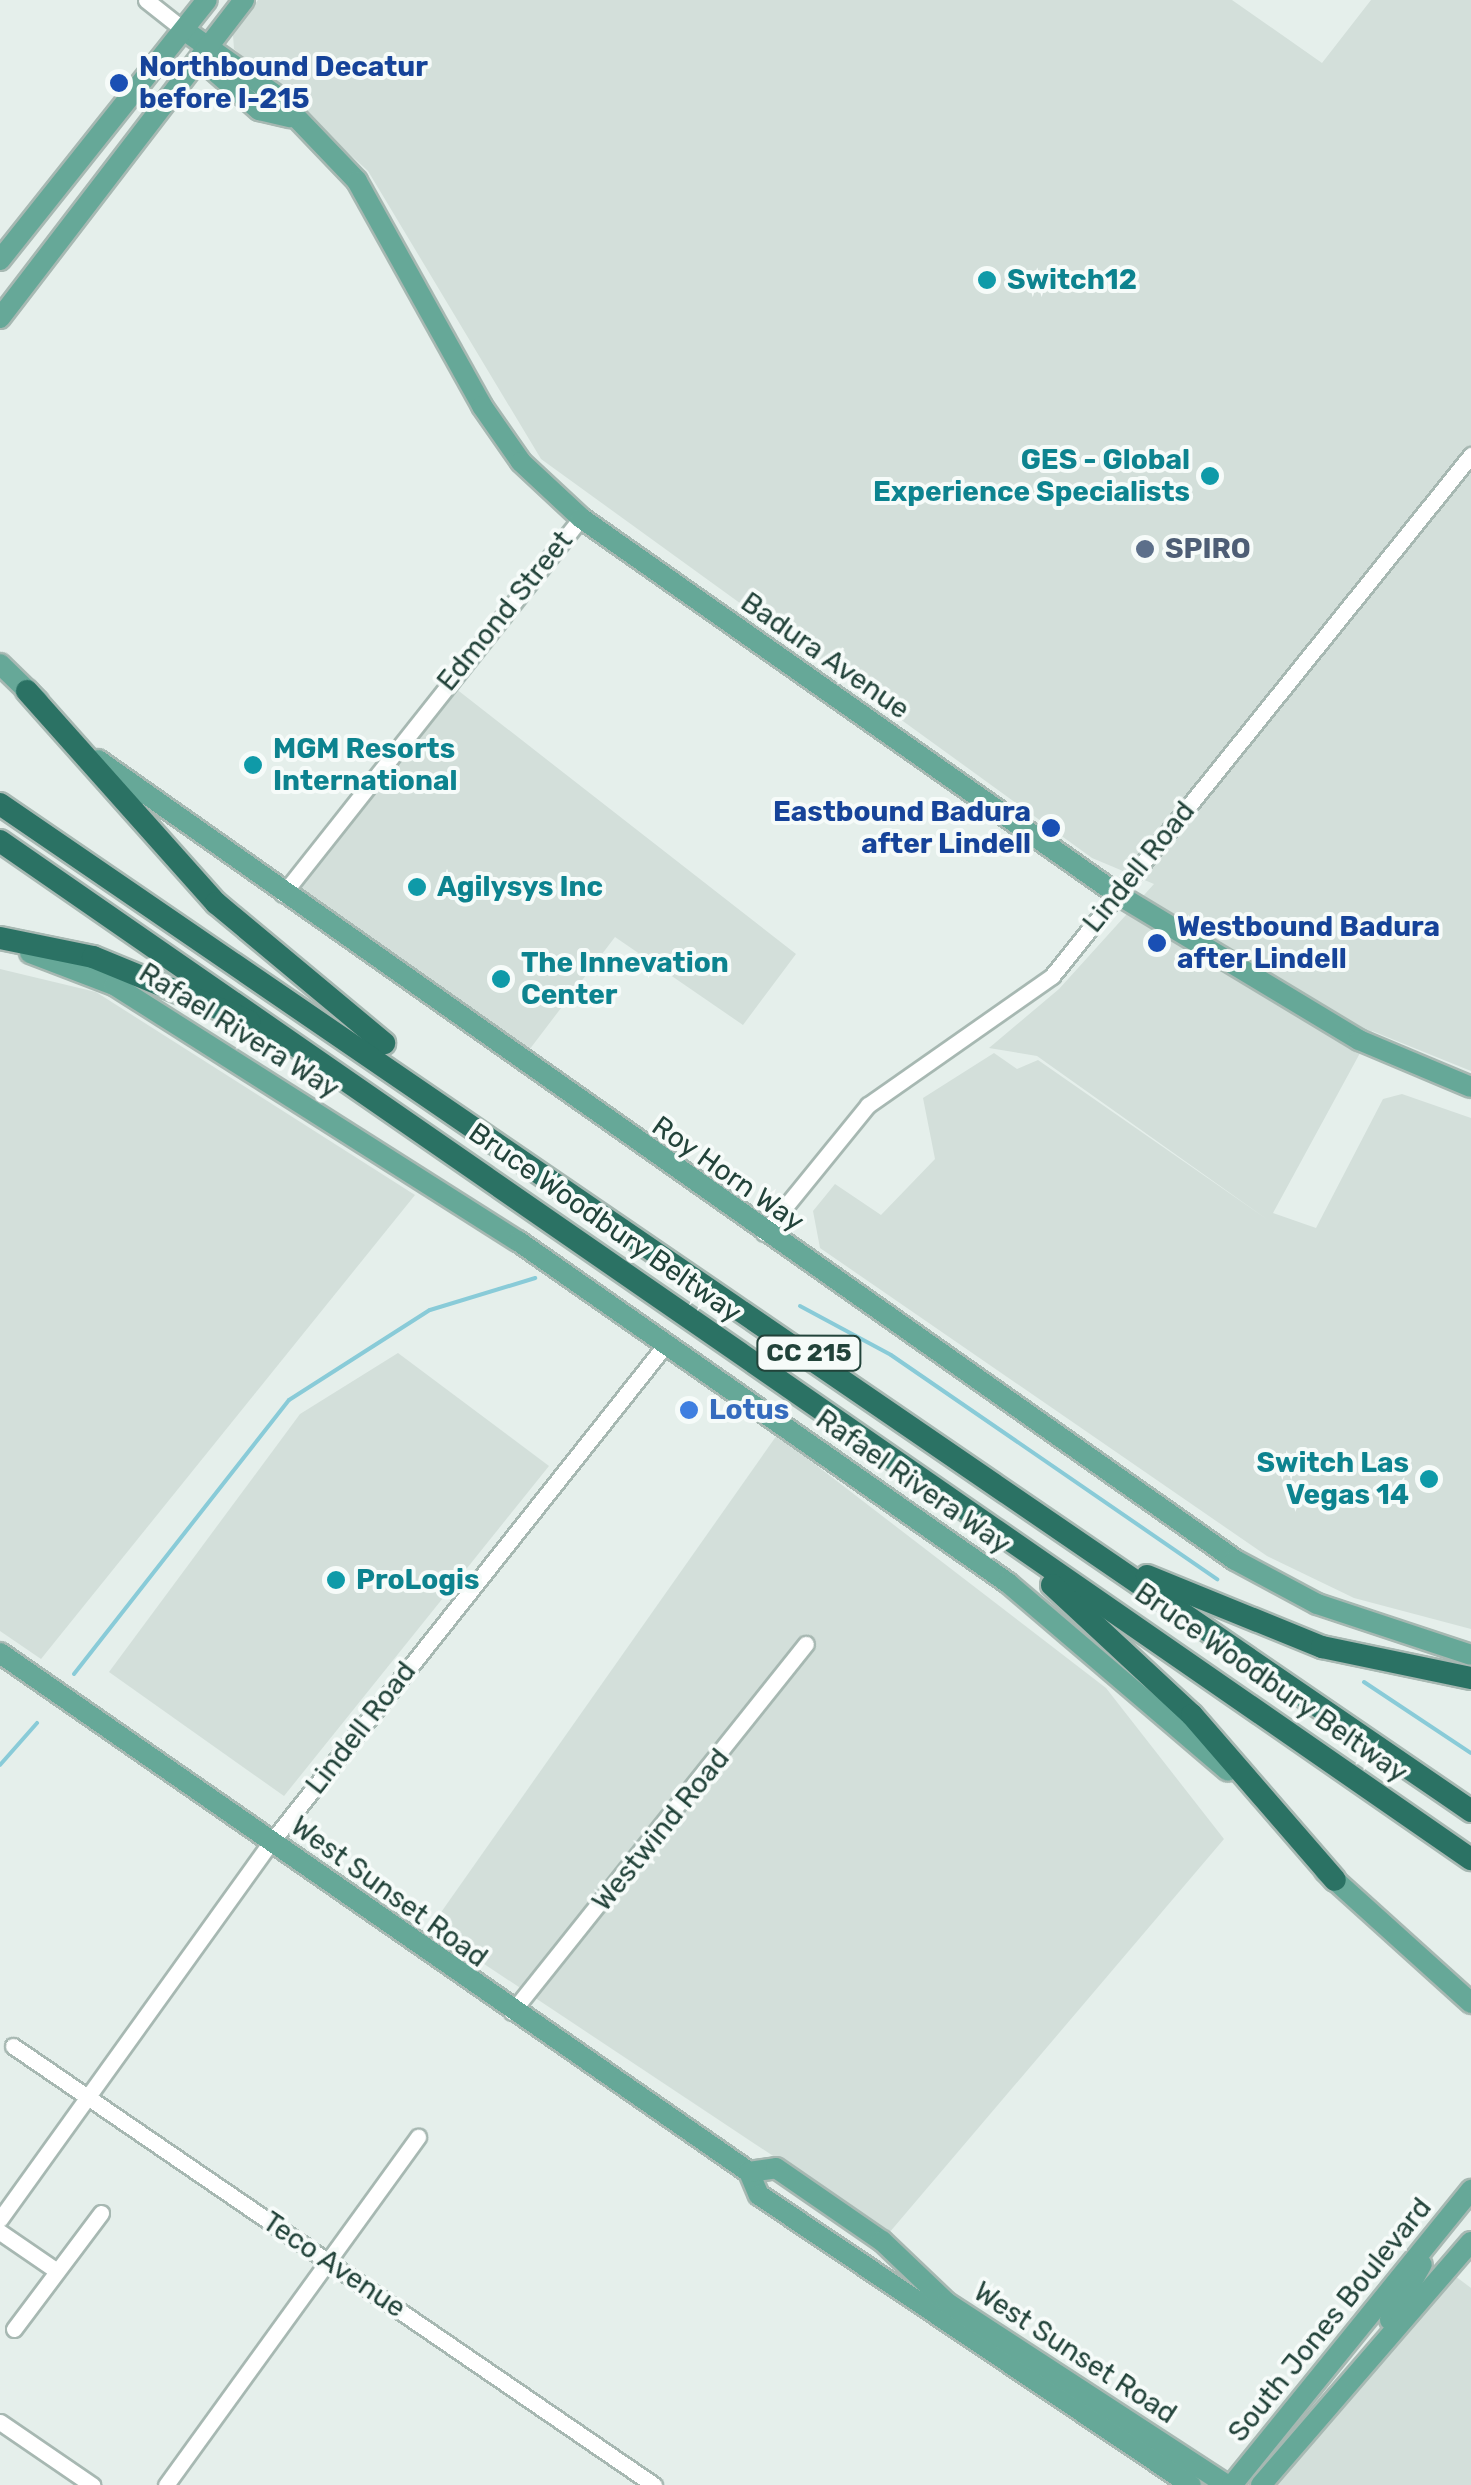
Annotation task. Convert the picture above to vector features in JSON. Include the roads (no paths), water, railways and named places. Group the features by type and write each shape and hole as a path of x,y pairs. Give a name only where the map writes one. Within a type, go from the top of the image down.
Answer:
{"highway":[{"path":"27,691 216,903 502,1142"},
{"name":"Bruce Woodbury Beltway","path":"0,804 502,1142 1471,1812"},
{"name":"Bruce Woodbury Beltway","path":"0,841 336,1068 1471,1860"},
{"path":"0,940 111,964 239,1015 336,1068"},
{"path":"885,1452 1125,1647 1334,1880"},
{"path":"1116,1564 1322,1647 1471,1678"}],"main road":[{"path":"0,260 208,0"},
{"path":"0,318 244,0"},
{"name":"Badura Avenue","path":"184,30 206,48 223,50 357,181 482,406 521,462 581,518 1117,894 1356,1038 1471,1087"},
{"name":"Roy Horn Way","path":"0,664 100,762 764,1233 1235,1560 1317,1604 1471,1655"},
{"name":"Rafael Rivera Way","path":"0,940 114,985 666,1344 1114,1667 1334,1880 1471,2003"},
{"name":"West Sunset Road","path":"0,1653 512,2012 749,2172 759,2195 1191,2485"},
{"name":"West Sunset Road","path":"749,2172 776,2168 882,2241 946,2302 1230,2485"},
{"name":"South Jones Boulevard","path":"1230,2485 1471,2190"},
{"name":"South Jones Boulevard","path":"1261,2485 1471,2242"},
{"path":"1390,2332 1391,2314 1422,2271 1423,2248"}],"street":[{"name":"Badura Avenue","path":"146,0 184,30"},
{"name":"Lindell Road","path":"764,1233 868,1105 1052,976 1471,455"},
{"name":"Edmond Street","path":"282,894 581,518"},
{"name":"Lindell Road","path":"0,2219 272,1841 666,1344"},
{"name":"Westwind Road","path":"512,2012 806,1644"},
{"name":"Teco Avenue","path":"13,2046 654,2485"},
{"path":"166,2485 418,2138"},
{"path":"14,2330 101,2213"},
{"path":"0,2232 57,2271"},
{"path":"0,2422 92,2485"}],"waterway":[{"path":"74,1674 289,1400 430,1310 535,1278"},
{"path":"800,1306 891,1355 1217,1579"},
{"path":"1364,1682 1471,1753"},
{"path":"0,1765 37,1723"}],"place":[{"name":"Northbound Decatur before I-215","path":"119,83"},
{"name":"Switch12","path":"987,280"},
{"name":"GES - Global Experience Specialists","path":"1210,476"},
{"name":"SPIRO","path":"1145,549"},
{"name":"MGM Resorts International","path":"253,765"},
{"name":"Eastbound Badura after Lindell","path":"1051,828"},
{"name":"Agilysys Inc","path":"417,887"},
{"name":"Westbound Badura after Lindell","path":"1157,943"},
{"name":"The Innevation Center","path":"501,979"},
{"name":"Lotus","path":"689,1410"},
{"name":"Switch Las Vegas 14","path":"1429,1479"},
{"name":"ProLogis","path":"336,1580"}]}
